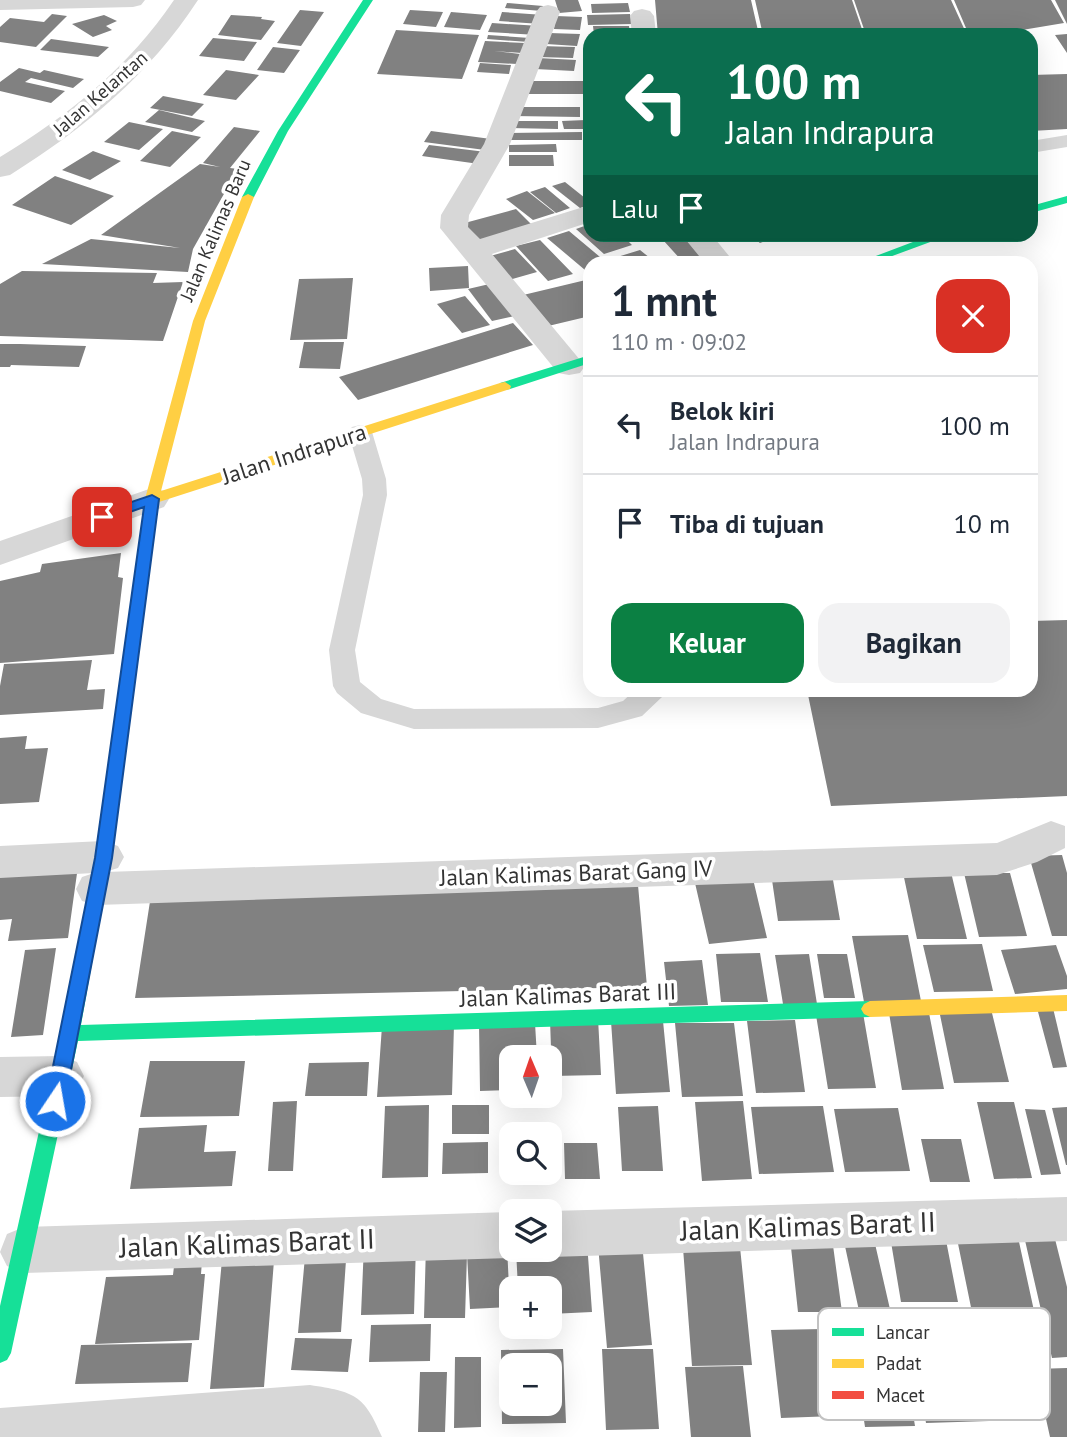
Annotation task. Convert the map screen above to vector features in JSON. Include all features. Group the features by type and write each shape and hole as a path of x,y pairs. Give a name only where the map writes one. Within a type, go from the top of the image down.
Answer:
{"street":[{"path":"0,3 133,0"},
{"name":"Jalan Kelantan","path":"0,169 33,150 141,63 186,0"},
{"name":"Jalan Kalimas Baru","path":"0,1353 65,1054 100,873 152,499 199,321 253,185 283,131 368,0"},
{"path":"548,12 497,144 455,215 454,228 579,362"},
{"path":"1038,208 1067,199"},
{"path":"474,250 583,215"},
{"path":"702,242 714,256"},
{"path":"883,256 922,242"},
{"name":"Jalan Indrapura","path":"0,553 152,499 579,362"},
{"name":"Jalan Kalimas Barat Gang IV","path":"0,862 100,873 997,859 1059,837"},
{"name":"Jalan Kalimas Barat III","path":"65,1054 1067,1003"},
{"path":"0,1077 65,1054"},
{"name":"Jalan Kalimas Barat II","path":"562,1234 1067,1219"},
{"name":"Jalan Kalimas Barat II","path":"24,1250 499,1236"},
{"path":"0,1434 310,1411 340,1416 355,1437"}],"lane":[{"path":"1038,146 1067,141"},
{"path":"360,432 374,479 374,495 342,650 347,686 371,706 414,719 598,718 632,709 645,697"}],"building":[{"path":"555,0 578,0 582,11 559,13"},
{"path":"655,0 751,0 757,28 657,28"},
{"path":"755,0 852,0 862,28 761,28"},
{"path":"854,0 951,0 964,28 864,28"},
{"path":"954,0 1051,0 1064,23 1034,28 966,28"},
{"path":"1055,0 1067,0 1067,24"},
{"path":"507,3 543,6 542,11 505,8"},
{"path":"628,3 630,12 592,13 591,4"},
{"path":"300,10 324,12 301,46 277,43"},
{"path":"410,10 443,12 436,27 403,24"},
{"path":"451,12 487,15 480,30 444,27"},
{"path":"502,12 544,15 541,24 499,21"},
{"path":"52,14 67,16 36,47 0,42 0,27 10,18 44,22"},
{"path":"630,14 632,24 588,25 587,15"},
{"path":"104,15 117,21 106,26 112,30 93,37 72,24"},
{"path":"231,15 262,17 261,19 275,21 261,40 218,35"},
{"path":"556,16 582,17 580,30 554,29"},
{"path":"492,23 540,26 537,35 488,32"},
{"path":"593,26 629,28 593,28"},
{"path":"396,30 479,35 462,79 377,74"},
{"path":"549,33 580,34 577,46 546,44"},
{"path":"1067,34 1067,53 1055,35"},
{"path":"488,35 530,38 529,42 487,39"},
{"path":"213,38 257,42 244,61 199,56"},
{"path":"51,39 109,47 98,57 40,50"},
{"path":"485,41 525,43 522,53 494,51 520,54 517,64 478,62"},
{"path":"540,46 575,47 573,58 538,57"},
{"path":"273,47 300,50 284,73 257,70"},
{"path":"538,58 576,60 574,71 535,69"},
{"path":"480,63 511,65 509,74 477,72"},
{"path":"19,68 40,73 44,70 84,79 73,88 31,78 25,82 65,91 51,103 0,91 0,82"},
{"path":"226,70 259,75 236,100 203,95"},
{"path":"1067,74 1067,129 1038,131 1038,75"},
{"path":"529,81 583,81 583,94 529,94"},
{"path":"163,96 204,104 192,116 150,108"},
{"path":"514,107 580,107 580,117 513,116"},
{"path":"159,110 205,121 192,132 145,122"},
{"path":"583,120 583,129 564,129 562,121"},
{"path":"510,121 558,121 558,129 510,128"},
{"path":"129,122 163,129 139,150 104,142"},
{"path":"234,127 260,131 230,168 238,169 193,249 188,272 42,264 91,239 180,248 101,235 200,164 220,167 203,163"},
{"path":"172,131 201,137 170,167 140,161"},
{"path":"431,131 491,139 485,150 424,142"},
{"path":"582,132 582,140 506,140 506,133"},
{"path":"556,144 557,152 509,152 509,145"},
{"path":"429,145 486,152 479,164 422,156"},
{"path":"93,151 121,161 90,180 62,170"},
{"path":"509,155 553,155 554,166 509,166"},
{"path":"55,176 114,196 71,225 12,205"},
{"path":"565,182 583,196 583,207 580,208 552,186"},
{"path":"545,187 570,208 556,213 530,192"},
{"path":"527,191 555,213 533,220 506,199"},
{"path":"516,209 536,229 480,244 461,224"},
{"path":"569,231 599,256 583,256 583,268 547,238"},
{"path":"540,240 573,274 548,281 516,246"},
{"path":"591,242 629,242 632,245 604,254"},
{"path":"665,242 689,242 702,256 678,256"},
{"path":"515,249 537,272 505,281 483,258"},
{"path":"640,250 648,256 620,256"},
{"path":"468,266 469,288 430,291 429,268"},
{"path":"22,271 157,273 153,283 183,282 163,341 0,336 0,284"},
{"path":"353,278 347,339 290,340 299,279"},
{"path":"583,281 583,318 544,327 519,296"},
{"path":"498,282 523,314 492,321 468,289"},
{"path":"465,296 490,325 462,333 437,304"},
{"path":"513,323 533,345 358,400 339,377"},
{"path":"304,342 344,342 340,369 299,368"},
{"path":"0,344 86,346 79,367 0,367"},
{"path":"121,553 118,577 123,578 114,654 0,663 0,581 40,572 42,564"},
{"path":"1067,620 1067,796 831,806 808,697 1038,697 1038,621"},
{"path":"92,660 87,690 105,689 103,709 0,715 0,686 4,664"},
{"path":"27,736 25,749 48,748 39,802 0,804 0,738"},
{"path":"1062,855 1067,873 1067,936 1052,936 1029,856"},
{"path":"79,859 68,938 8,941 12,919 0,920 0,862"},
{"path":"902,868 950,868 967,939 917,939"},
{"path":"964,873 1010,873 1027,936 979,937"},
{"path":"753,879 767,938 709,944 695,883"},
{"path":"772,880 833,880 840,920 778,921"},
{"path":"638,885 647,987 135,998 151,895"},
{"path":"908,935 921,1001 864,1002 852,936"},
{"path":"982,944 993,991 934,992 923,945"},
{"path":"1056,945 1067,976 1067,989 1015,994 1001,950"},
{"path":"56,948 43,1035 11,1037 25,950"},
{"path":"760,953 768,1002 721,1002 716,954"},
{"path":"809,954 817,1004 783,1004 775,955"},
{"path":"817,954 847,954 855,998 824,998"},
{"path":"702,960 708,1005 669,1006 664,962"},
{"path":"1037,1008 1053,1008 1067,1067 1053,1068"},
{"path":"991,1009 1009,1082 954,1083 939,1010"},
{"path":"863,1013 876,1088 828,1089 816,1015"},
{"path":"889,1013 929,1013 944,1089 902,1090"},
{"path":"598,1018 601,1075 562,1076 562,1045 551,1045 550,1020"},
{"path":"795,1020 805,1092 756,1093 747,1021"},
{"path":"611,1021 663,1021 670,1092 616,1094"},
{"path":"535,1023 536,1045 499,1045 499,1090 480,1091 479,1024"},
{"path":"675,1023 734,1023 743,1096 682,1097"},
{"path":"454,1025 452,1095 377,1097 382,1026"},
{"path":"150,1061 245,1061 239,1116 140,1117"},
{"path":"369,1062 367,1096 305,1096 309,1063"},
{"path":"297,1101 293,1171 268,1171 273,1102"},
{"path":"743,1101 752,1179 702,1181 695,1102"},
{"path":"977,1102 1014,1102 1032,1178 994,1179"},
{"path":"429,1105 428,1177 382,1178 385,1106"},
{"path":"452,1105 489,1105 489,1134 452,1134"},
{"path":"658,1106 663,1171 622,1171 618,1107"},
{"path":"823,1106 834,1172 759,1174 751,1107"},
{"path":"1067,1107 1067,1165 1066,1165 1052,1108"},
{"path":"898,1108 910,1171 845,1172 834,1109"},
{"path":"1025,1109 1045,1110 1061,1174 1041,1175"},
{"path":"207,1125 204,1152 236,1151 232,1186 130,1189 139,1128"},
{"path":"921,1139 961,1139 970,1182 930,1182"},
{"path":"488,1142 488,1173 442,1174 443,1143"},
{"path":"564,1143 597,1143 600,1179 565,1179"},
{"path":"1016,1228 1033,1308 971,1308 955,1229"},
{"path":"889,1230 944,1230 958,1302 901,1302"},
{"path":"873,1235 890,1308 858,1308 843,1237"},
{"path":"1054,1235 1067,1287 1067,1357 1052,1358 1050,1308 1041,1308 1024,1236"},
{"path":"790,1238 832,1238 841,1308 818,1308 818,1312 798,1312"},
{"path":"587,1242 592,1312 562,1313 562,1276 517,1276 517,1262 562,1262 562,1243"},
{"path":"642,1243 652,1345 607,1348 598,1245"},
{"path":"416,1244 414,1314 361,1315 364,1245"},
{"path":"426,1245 499,1247 499,1262 508,1262 508,1276 499,1276 499,1308 470,1309 467,1254 465,1318 424,1318"},
{"path":"306,1246 347,1246 341,1332 298,1333"},
{"path":"740,1247 752,1365 692,1366 683,1248"},
{"path":"275,1248 264,1387 210,1389 223,1249"},
{"path":"176,1249 203,1249 201,1274 205,1274 199,1340 95,1344 106,1277 173,1275"},
{"path":"431,1324 430,1361 369,1362 371,1325"},
{"path":"818,1329 818,1417 781,1418 771,1330"},
{"path":"295,1338 352,1339 348,1372 291,1370"},
{"path":"192,1343 188,1382 75,1384 81,1345"},
{"path":"563,1349 566,1423 502,1424 502,1416 562,1416 562,1353 501,1353 501,1350"},
{"path":"602,1349 653,1349 659,1429 606,1430"},
{"path":"455,1357 481,1357 481,1427 454,1428"},
{"path":"743,1366 751,1437 691,1437 685,1367"},
{"path":"1067,1368 1067,1437 1050,1437 1046,1420 1050,1420 1050,1369"},
{"path":"420,1372 447,1372 445,1432 418,1432"},
{"path":"864,1420 914,1420 915,1426 865,1427"},
{"path":"925,1420 989,1421 926,1423"}],"traffic: fast":[{"path":"248,197 283,131 368,0"},
{"path":"1038,208 1067,199"},
{"path":"883,256 924,242"},
{"path":"505,386 583,361"},
{"path":"0,1353 70,1033 102,863"},
{"path":"70,1033 870,1009"}],"traffic: slow":[{"path":"145,551 152,499 199,321 248,197"},
{"path":"152,499 505,386"},
{"path":"870,1009 1067,1003"}],"traffic: jam":[{"path":"102,863 145,551"}],"route":[{"path":"55,1101 103,858 152,499 102,517"}]}
